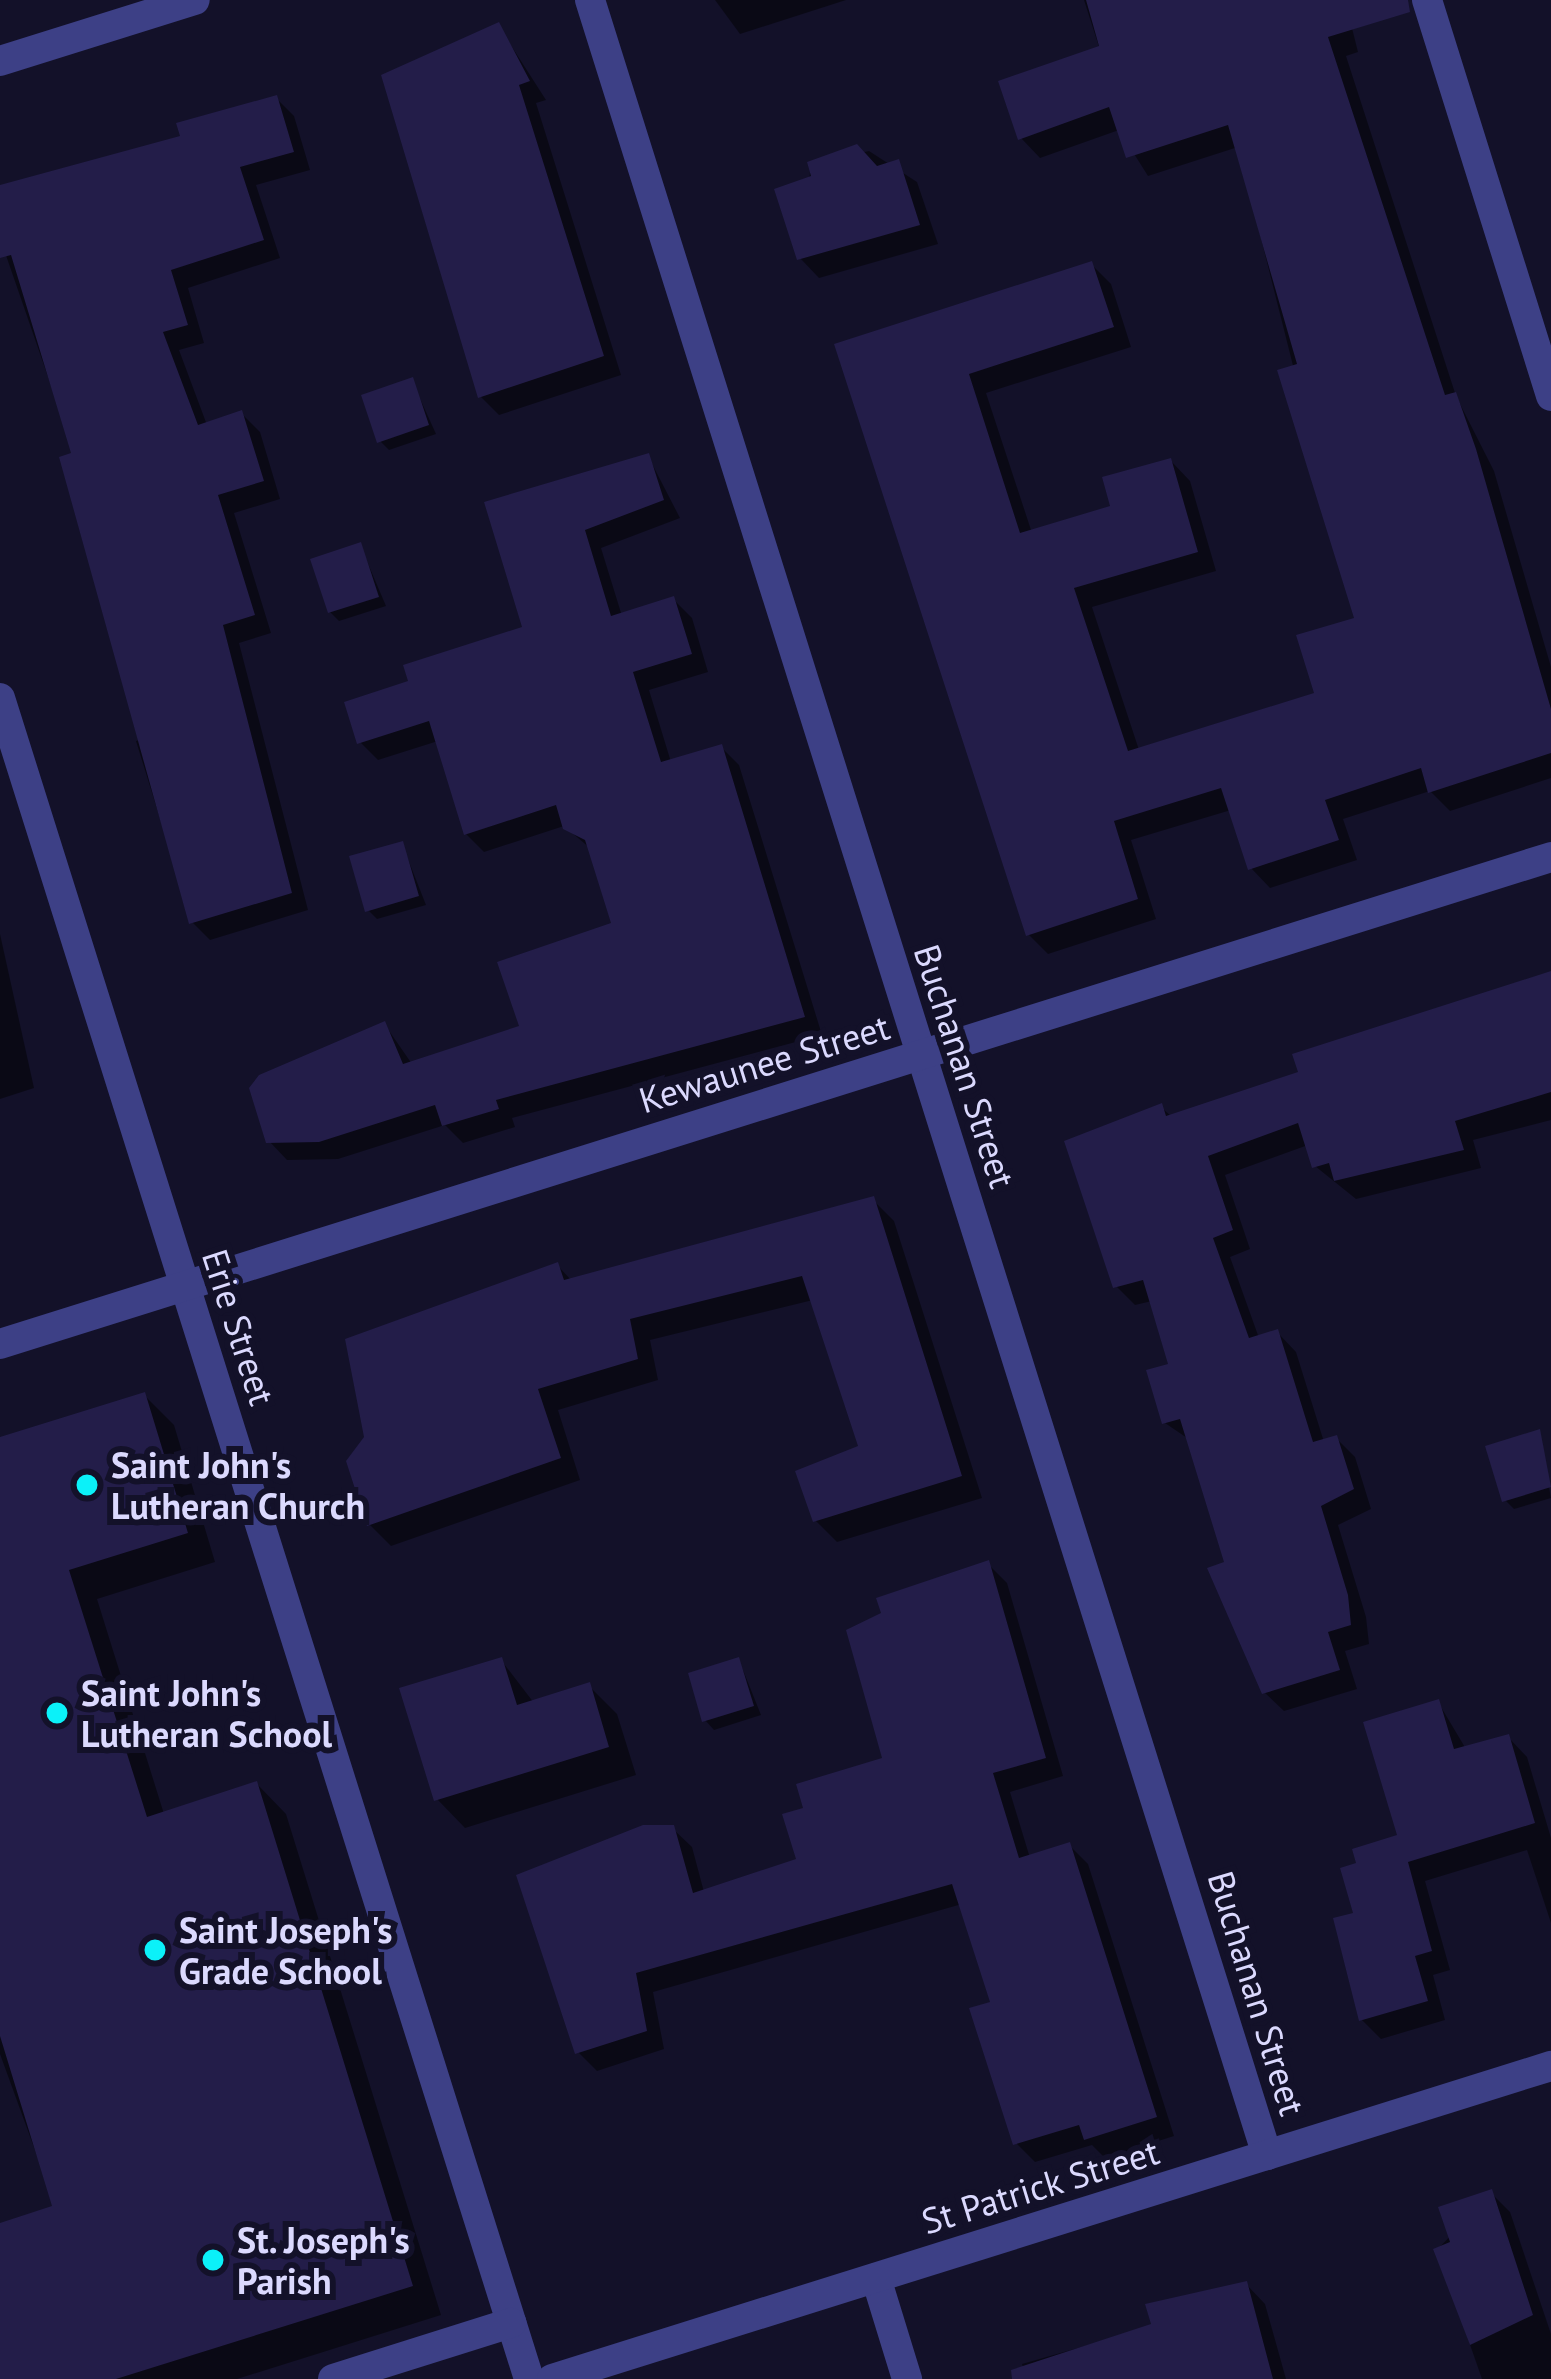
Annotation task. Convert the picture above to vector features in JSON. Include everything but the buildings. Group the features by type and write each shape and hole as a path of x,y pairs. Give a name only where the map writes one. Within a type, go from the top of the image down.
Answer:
{"street":[{"path":"0,61 195,0"},
{"name":"Buchanan Street","path":"590,0 1267,2156"},
{"path":"1427,0 1551,396"},
{"name":"Erie Street","path":"0,698 529,2379"},
{"name":"Kewaunee Street","path":"0,1344 1551,857"},
{"name":"St Patrick Street","path":"552,2379 1551,2066"},
{"path":"876,2278 908,2379"},
{"path":"333,2379 511,2323"}],"place":[{"name":"Saint John's Lutheran Church","path":"87,1485"},
{"name":"Saint John's Lutheran School","path":"57,1713"},
{"name":"Saint Joseph's Grade School","path":"155,1950"},
{"name":"St. Joseph's Parish","path":"213,2260"}]}
